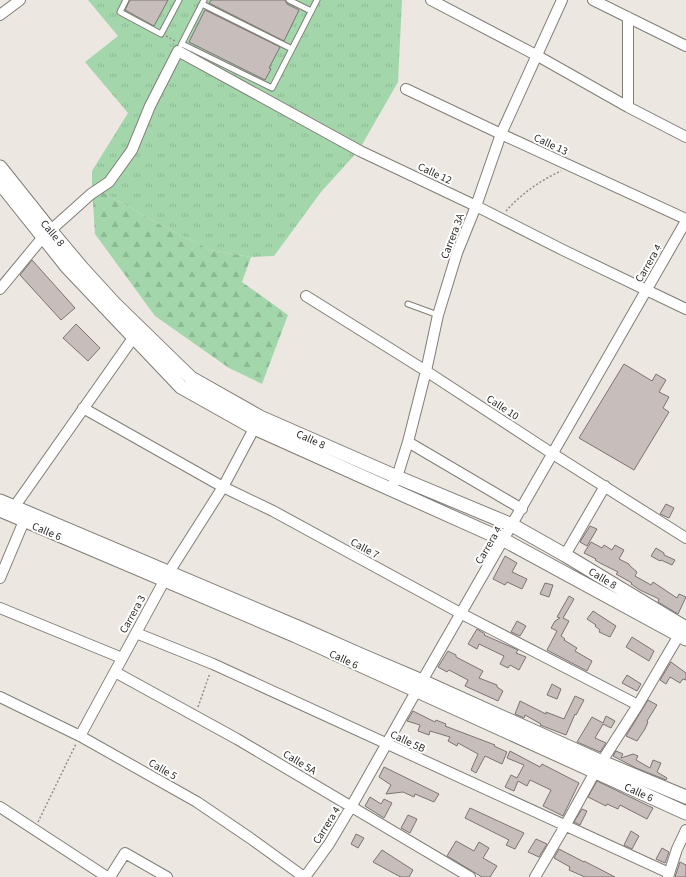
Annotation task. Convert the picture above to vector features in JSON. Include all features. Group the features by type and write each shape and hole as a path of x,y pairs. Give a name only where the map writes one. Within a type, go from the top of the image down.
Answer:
{"street":[{"path":"0,15 20,0"},
{"path":"431,0 536,55 628,107 686,137"},
{"name":"Carrera 3A","path":"394,483 408,442 438,315 457,253 476,206 501,134 562,0"},
{"path":"593,0 686,46"},
{"path":"628,17 628,107"},
{"path":"0,290 47,234 91,194 109,182 132,150 150,106 180,48"},
{"name":"Calle 12","path":"180,48 360,151 686,309"},
{"name":"Calle 13","path":"406,89 686,220"},
{"name":"Calle 8","path":"0,167 47,234"},
{"name":"Calle 8","path":"0,183 114,303 136,333 190,378 257,422 394,483 684,630"},
{"name":"Carrera 4","path":"305,877 329,844 387,745 686,220"},
{"name":"Calle 10","path":"306,296 686,538"},
{"path":"8,510 136,333"},
{"name":"Calle 7","path":"83,408 223,487 273,511 462,614 638,705"},
{"name":"Carrera 3","path":"80,736 167,576 223,487 257,422"},
{"path":"408,442 522,509"},
{"name":"Calle 8","path":"394,483 512,525 565,555 684,630"},
{"path":"565,555 604,486"},
{"name":"Calle 6","path":"0,501 8,510 24,521 167,576"},
{"name":"Calle 6","path":"8,510 298,632 361,655 420,686 598,767 686,813"},
{"path":"0,578 24,521"},
{"path":"0,608 122,658"},
{"path":"535,877 598,767 684,630"},
{"name":"Calle 5B","path":"136,633 213,664 668,875"},
{"name":"Calle 5A","path":"115,672 238,739 470,877"},
{"name":"Calle 5","path":"0,697 80,736 197,802 305,877"},
{"name":"Calle 6","path":"598,767 686,797"},
{"path":"0,807 107,877"},
{"path":"668,875 686,830"},
{"path":"110,877 125,853 167,877"}],"lane":[{"path":"126,0 120,12 161,34 179,0"},
{"path":"289,0 311,11"},
{"path":"292,49 203,2 180,48 272,88 292,49 311,11 316,0"},
{"path":"408,304 438,315"}],"path":[{"path":"161,34 180,48"},
{"path":"501,219 511,205 532,188 549,177 572,167"},
{"path":"195,715 213,664"},
{"path":"35,829 80,736"}],"green space":[{"path":"88,0 402,0 398,82 359,150 321,192 274,256 251,257 210,250 159,224 92,186 92,171 128,113 85,62 118,36"},
{"path":"92,186 159,224 210,250 251,257 242,282 288,315 262,384 229,368 155,316 95,234"}],"building":[{"path":"130,0 168,0 154,26 125,10"},
{"path":"211,0 285,0 287,4 299,10 284,41 209,3"},
{"path":"205,10 280,47 269,68 271,69 265,80 189,42"},
{"path":"32,260 75,308 61,320 20,275"},
{"path":"76,324 100,348 88,361 63,338"},
{"path":"624,364 652,381 656,374 666,380 659,392 669,397 663,408 669,412 634,470 579,438"},
{"path":"666,504 674,508 669,518 660,514"},
{"path":"590,526 597,529 587,546 580,542"},
{"path":"591,542 602,548 604,545 612,550 615,545 624,550 619,559 629,564 637,572 635,576 651,585 653,582 677,598 679,594 686,597 678,614 658,602 659,599 640,590 631,584 632,583 616,574 618,572 584,553"},
{"path":"656,548 664,553 664,555 675,560 672,565 651,556"},
{"path":"505,556 517,563 512,572 527,579 522,589 507,582 505,585 493,579"},
{"path":"545,583 553,585 549,597 540,594"},
{"path":"569,596 574,599 563,618 569,621 561,636 565,639 564,640 577,648 575,651 592,661 587,671 547,650 557,631 551,628 555,621 560,618 557,617"},
{"path":"593,611 616,626 610,637 599,632 600,630 595,626 596,625 587,619"},
{"path":"517,621 526,626 520,636 511,632"},
{"path":"477,629 485,634 484,635 518,650 516,653 526,657 519,670 510,665 508,668 500,664 504,656 479,644 477,649 468,644"},
{"path":"632,637 654,651 649,661 626,647"},
{"path":"448,651 456,655 456,657 483,671 479,678 497,685 497,687 503,691 498,701 465,686 468,680 449,670 447,672 438,667"},
{"path":"671,662 686,673 686,680 683,679 680,683 670,677 666,684 660,680"},
{"path":"627,675 641,684 637,691 622,683"},
{"path":"552,684 561,689 557,699 547,695"},
{"path":"575,696 584,700 576,715 575,714 566,735 540,725 541,724 525,715 524,718 515,714 520,701 546,714 546,712 564,719"},
{"path":"648,700 657,705 637,741 626,736"},
{"path":"413,711 435,722 436,720 446,724 445,726 495,745 494,746 507,752 502,764 485,756 476,773 471,770 478,754 458,743 457,746 448,741 450,737 430,731 429,735 418,731 420,725 407,721"},
{"path":"606,716 615,721 611,728 603,724 595,738 606,743 600,752 577,742 592,717 603,723"},
{"path":"510,751 540,767 542,764 579,783 563,816 543,806 551,790 530,780 527,786 518,781 514,791 505,787 511,775 517,778 524,765 507,758"},
{"path":"616,751 623,754 621,758 633,754 638,756 636,760 650,768 653,760 661,763 657,772 667,778 666,780 636,768 613,756"},
{"path":"384,767 439,794 434,802 415,794 414,797 403,792 386,794 391,785 379,777"},
{"path":"597,781 653,808 647,819 620,805 618,809 607,804 606,806 588,797"},
{"path":"370,797 381,804 384,799 392,803 384,818 365,806"},
{"path":"470,808 524,833 515,849 506,845 509,840 465,818"},
{"path":"582,809 587,811 580,825 574,822"},
{"path":"408,815 417,819 410,833 401,828"},
{"path":"631,831 639,836 632,849 624,845"},
{"path":"356,834 364,838 358,848 351,844"},
{"path":"536,839 547,844 539,857 528,852"},
{"path":"456,841 474,851 479,842 489,848 483,858 497,866 490,877 482,877 447,856"},
{"path":"662,848 669,852 665,863 656,859"},
{"path":"559,849 615,877 585,877 569,870 570,867 554,858"},
{"path":"382,850 413,870 409,877 401,877 373,862"},
{"path":"680,862 686,865 686,877 675,877"}]}
